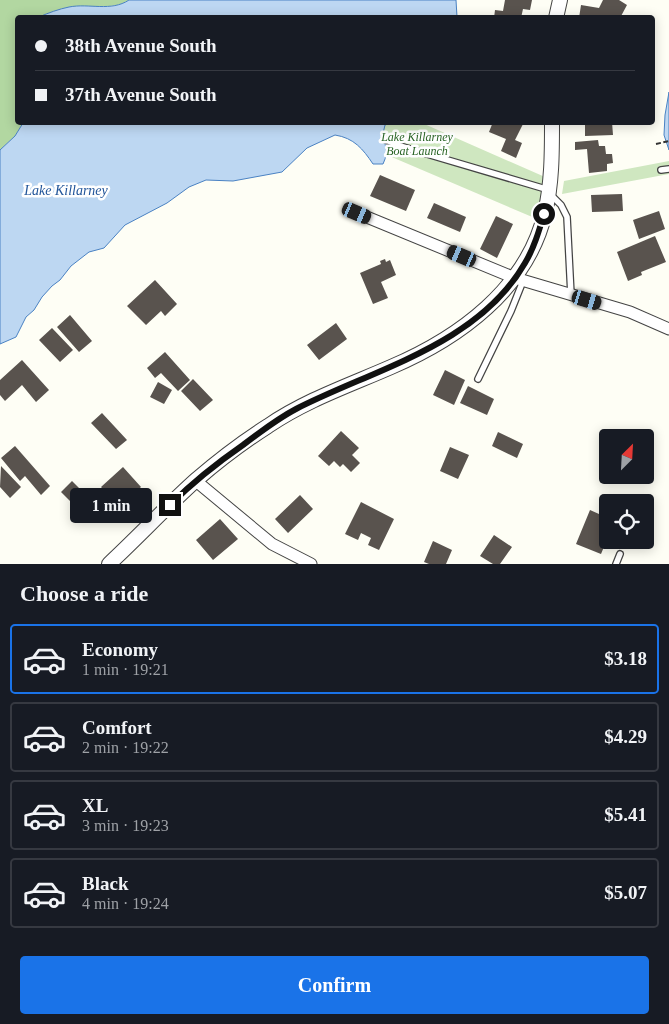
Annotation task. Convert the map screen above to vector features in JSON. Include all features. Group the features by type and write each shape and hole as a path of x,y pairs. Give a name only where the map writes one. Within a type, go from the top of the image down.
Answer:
{"street":[{"path":"557,15 560,0"},
{"path":"109,564 196,481 268,425 296,409 393,366 457,332 519,280 539,232 549,191 552,125"},
{"path":"357,213 519,280 630,312 669,329"},
{"path":"196,481 272,544 311,564"}],"lane":[{"path":"384,139 400,146 549,191 561,205 567,217 571,295"},
{"path":"661,170 669,168"},
{"path":"478,379 511,311 519,280"},
{"path":"616,564 620,554"}],"path":[{"path":"656,144 669,141"}],"green space":[{"path":"0,0 129,0 120,5 51,12 44,15 15,15 15,125 22,125 15,136 0,150"},
{"name":"Lake Killarney Boat Launch","path":"385,125 427,125 545,177 537,219 387,155"},
{"path":"669,161 669,174 562,194 564,181"}],"water":[{"path":"129,0 456,0 457,15 44,15 69,7 115,6"},
{"path":"669,92 669,150 664,135"},
{"name":"Lake Killarney","path":"22,125 385,125 386,154 383,164 373,164 357,145 342,136 335,135 307,148 282,172 233,181 206,180 189,187 167,203 125,225 104,248 89,252 71,266 26,317 16,337 0,344 0,150 15,136"}],"building":[{"path":"505,0 532,0 530,10 523,9 522,15 494,15 495,10 503,11"},
{"path":"603,0 619,0 627,5 622,15 579,15 581,5 599,8"},
{"path":"492,125 522,125 515,140 522,143 516,158 501,151 506,139 489,132"},
{"path":"585,125 612,125 613,135 585,136"},
{"path":"598,140 599,146 605,146 606,154 612,154 613,163 607,164 607,171 589,173 587,149 575,150 575,142"},
{"path":"380,175 415,190 406,211 370,196"},
{"path":"622,194 623,211 592,212 591,195"},
{"path":"434,203 466,217 460,232 427,218"},
{"path":"659,211 665,229 639,239 633,220"},
{"path":"496,216 513,224 497,258 480,249"},
{"path":"655,236 666,262 641,272 642,275 628,281 617,252"},
{"path":"385,259 386,262 390,260 396,275 381,282 388,298 373,304 360,273 381,264 380,261"},
{"path":"155,280 177,304 165,316 161,311 146,325 127,306"},
{"path":"70,315 92,341 79,352 57,327"},
{"path":"336,323 347,339 319,360 307,345"},
{"path":"52,328 73,350 60,362 39,340"},
{"path":"165,352 190,380 178,391 161,373 155,378 147,368"},
{"path":"22,360 49,390 36,402 22,385 5,401 0,395 0,380"},
{"path":"445,370 465,380 454,405 433,395"},
{"path":"193,379 213,400 200,411 181,391"},
{"path":"158,382 172,390 164,404 150,397"},
{"path":"468,386 494,399 487,415 460,403"},
{"path":"102,413 127,440 116,449 91,423"},
{"path":"341,431 359,448 352,455 360,463 351,472 343,464 340,467 334,461 329,466 318,456"},
{"path":"498,432 523,444 517,458 492,446"},
{"path":"15,446 50,486 41,495 25,476 20,481 1,458"},
{"path":"450,447 469,455 458,479 440,471"},
{"path":"1,466 21,487 10,498 0,487"},
{"path":"123,467 141,487 119,507 101,487"},
{"path":"72,481 91,500 80,511 61,492"},
{"path":"300,495 313,509 288,533 275,519"},
{"path":"361,502 394,519 379,550 368,545 371,538 361,533 358,540 345,534"},
{"path":"590,510 599,514 599,549 603,549 601,554 576,544"},
{"path":"220,519 238,539 213,560 196,540"},
{"path":"494,535 512,547 500,564 493,564 480,556"},
{"path":"433,541 452,550 446,564 429,564 424,562"}],"route":[{"path":"170,505 220,461 268,425 296,409 393,366 457,332 469,323 498,297 515,278 532,249 544,214"}]}
